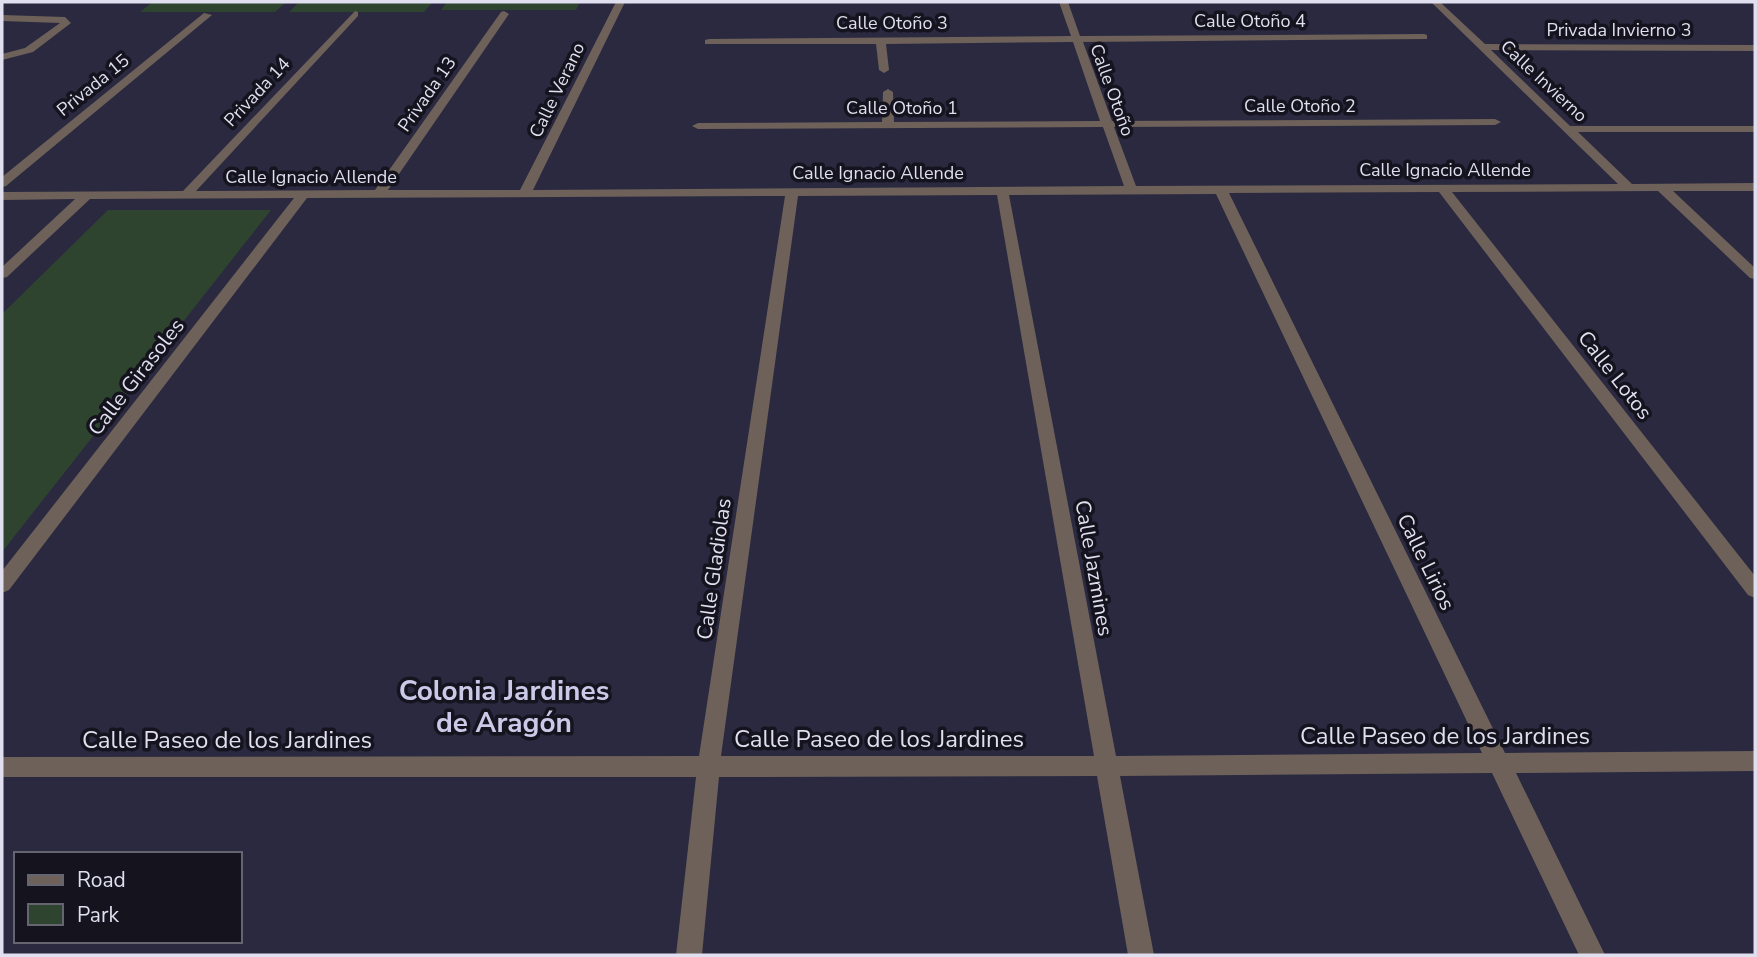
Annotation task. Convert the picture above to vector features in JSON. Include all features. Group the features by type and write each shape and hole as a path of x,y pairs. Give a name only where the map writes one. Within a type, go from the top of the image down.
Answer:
{"street":[{"name":"Calle Verano","path":"525,193 620,2"},
{"name":"Calle Otoño","path":"1063,2 1131,189"},
{"name":"Calle Invierno","path":"1434,2 1628,187"},
{"name":"Privada 14","path":"186,195 355,14"},
{"name":"Privada 13","path":"379,194 504,14"},
{"name":"Privada 15","path":"2,183 207,15"},
{"path":"2,18 56,18 65,20 66,23 29,50 2,57"},
{"name":"Calle Otoño 4","path":"1076,40 1424,37"},
{"name":"Calle Otoño 3","path":"709,42 1076,40"},
{"path":"881,41 884,70"},
{"name":"Privada Invierno 3","path":"1482,47 1755,48"},
{"path":"888,92 888,125"},
{"name":"Calle Otoño 2","path":"1106,125 1495,122"},
{"name":"Calle Otoño 1","path":"698,127 1106,125"},
{"path":"1569,129 1755,129"},
{"name":"Calle Lotos","path":"1441,187 1755,590"},
{"path":"1661,187 1755,275"},
{"name":"Calle Ignacio Allende","path":"2,196 1755,187"},
{"name":"Calle Lirios","path":"1220,188 1592,955"},
{"name":"Calle Jazmines","path":"1002,190 1142,955"},
{"name":"Calle Gladiolas","path":"689,955 709,765 792,191"},
{"name":"Calle Girasoles","path":"2,585 304,194"},
{"path":"2,274 87,195"},
{"name":"Calle Paseo de los Jardines","path":"2,767 1108,766 1755,761"}],"green space":[{"path":"447,2 580,2 576,10 441,10"},
{"path":"151,3 285,3 275,12 140,12"},
{"path":"298,3 432,3 424,12 289,12"},
{"path":"108,210 271,210 2,552 2,314"}],"district":[{"name":"Colonia Jardines de Aragón","path":"504,707"}]}
